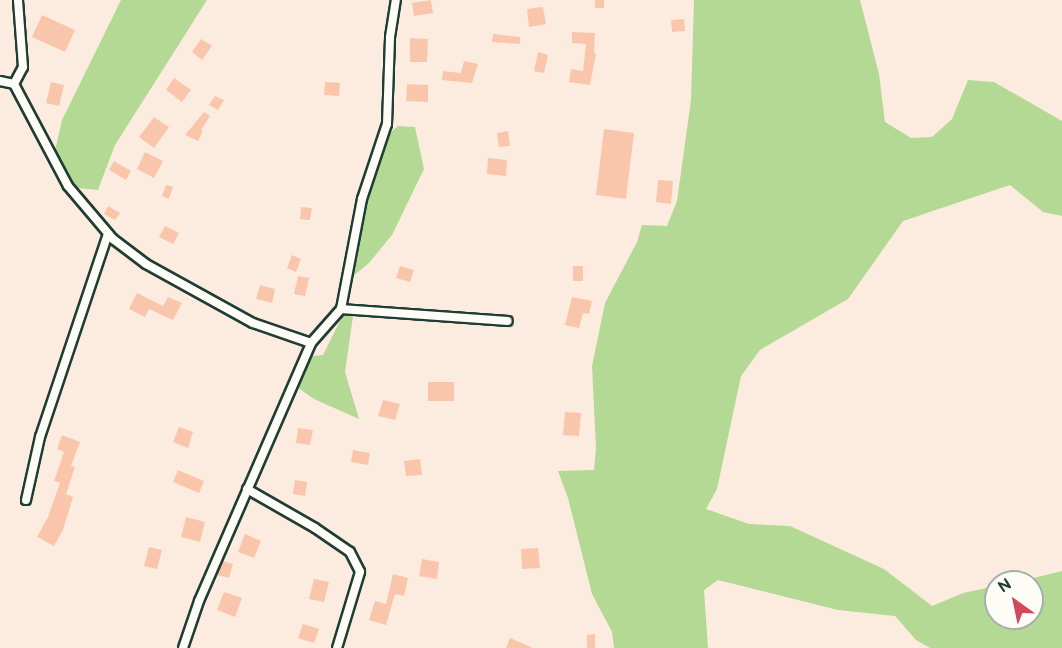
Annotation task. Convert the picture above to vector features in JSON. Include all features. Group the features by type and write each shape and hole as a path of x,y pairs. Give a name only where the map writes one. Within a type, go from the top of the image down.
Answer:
{"street":[{"path":"14,84 23,67 18,0"},
{"path":"183,648 199,602 311,343 341,309 363,199 387,124 390,37 396,0"},
{"path":"0,81 14,84"},
{"path":"14,84 68,186 108,234 146,264 253,324 311,343"},
{"path":"26,500 40,437 108,234"},
{"path":"341,309 508,321"},
{"path":"247,489 315,528 350,552 360,572 337,648"}],"green space":[{"path":"121,0 207,0 115,145 98,190 78,188 53,159 62,120"},
{"path":"694,0 860,0 879,74 885,122 911,138 932,137 952,119 968,80 994,82 1062,121 1062,216 1043,212 1010,185 903,221 848,299 760,350 741,376 717,489 706,509 749,524 790,526 884,569 932,606 963,593 984,589 984,630 1044,630 1044,575 1062,571 1062,648 930,648 916,640 895,616 838,610 718,580 704,590 708,648 614,648 612,632 592,594 568,498 558,471 594,470 596,448 592,366 605,303 637,242 642,225 667,226 677,201 691,100"},
{"path":"398,126 415,127 424,169 392,235 369,263 351,278 370,161 386,136"},
{"path":"343,315 353,316 345,372 359,419 314,399 291,383 299,357 323,355"}],"building":[{"path":"431,0 433,13 414,16 412,3"},
{"path":"595,0 604,0 604,8 595,8"},
{"path":"543,7 546,24 529,27 527,9"},
{"path":"42,15 75,30 65,52 32,37"},
{"path":"684,19 685,31 672,32 671,20"},
{"path":"572,32 595,33 594,53 596,54 590,85 569,82 571,69 583,71 586,44 572,43"},
{"path":"493,34 520,37 520,44 492,42"},
{"path":"410,38 428,39 427,62 410,62"},
{"path":"201,39 212,46 202,60 192,52"},
{"path":"538,52 548,55 544,73 534,71"},
{"path":"464,61 478,64 472,83 442,80 443,71 461,73"},
{"path":"174,78 191,90 182,102 166,90"},
{"path":"51,82 64,85 59,106 46,103"},
{"path":"325,82 340,83 339,96 324,95"},
{"path":"407,84 428,85 428,102 406,101"},
{"path":"215,96 224,100 218,110 209,105"},
{"path":"204,112 210,116 201,130 203,131 198,141 185,135"},
{"path":"154,117 169,127 154,148 139,137"},
{"path":"604,129 634,133 626,199 596,195"},
{"path":"508,131 510,146 499,147 497,133"},
{"path":"145,152 163,161 154,178 137,169"},
{"path":"488,158 507,160 506,176 487,174"},
{"path":"114,161 131,171 126,180 109,170"},
{"path":"658,180 673,181 671,204 656,202"},
{"path":"166,185 173,187 169,199 162,196"},
{"path":"108,206 120,213 115,220 104,214"},
{"path":"301,207 312,208 310,220 300,219"},
{"path":"165,226 179,233 173,244 159,237"},
{"path":"292,255 301,259 296,272 287,268"},
{"path":"400,266 414,270 410,282 396,278"},
{"path":"573,266 583,266 583,281 573,281"},
{"path":"298,276 309,278 305,296 294,294"},
{"path":"260,285 275,289 272,303 256,299"},
{"path":"137,293 163,306 168,297 182,303 173,320 149,309 145,317 129,309"},
{"path":"572,297 592,301 589,314 583,313 579,328 565,325"},
{"path":"428,382 454,382 454,401 428,401"},
{"path":"383,400 400,404 395,420 378,416"},
{"path":"565,412 581,413 579,436 563,435"},
{"path":"179,427 193,432 188,448 173,442"},
{"path":"298,428 313,430 310,445 296,443"},
{"path":"62,435 80,442 71,466 75,467 66,494 73,497 63,530 54,546 37,537 48,517 60,483 54,481 64,452 57,449"},
{"path":"353,450 370,453 368,465 351,462"},
{"path":"420,459 422,475 406,476 404,461"},
{"path":"178,470 204,481 199,493 173,482"},
{"path":"295,480 307,482 305,496 293,494"},
{"path":"186,517 205,522 200,542 181,537"},
{"path":"245,534 261,541 254,558 238,552"},
{"path":"149,547 162,550 157,569 144,566"},
{"path":"538,548 540,568 522,569 521,549"},
{"path":"422,559 439,562 437,579 419,576"},
{"path":"223,561 233,564 229,578 217,575"},
{"path":"393,574 408,578 404,596 395,594 386,625 369,620 375,601 386,604"},
{"path":"314,579 329,582 324,602 309,599"},
{"path":"224,592 242,598 235,617 217,610"},
{"path":"303,624 319,629 314,643 298,638"},
{"path":"595,634 595,648 587,648 587,635"},
{"path":"510,638 533,648 506,648"}]}
